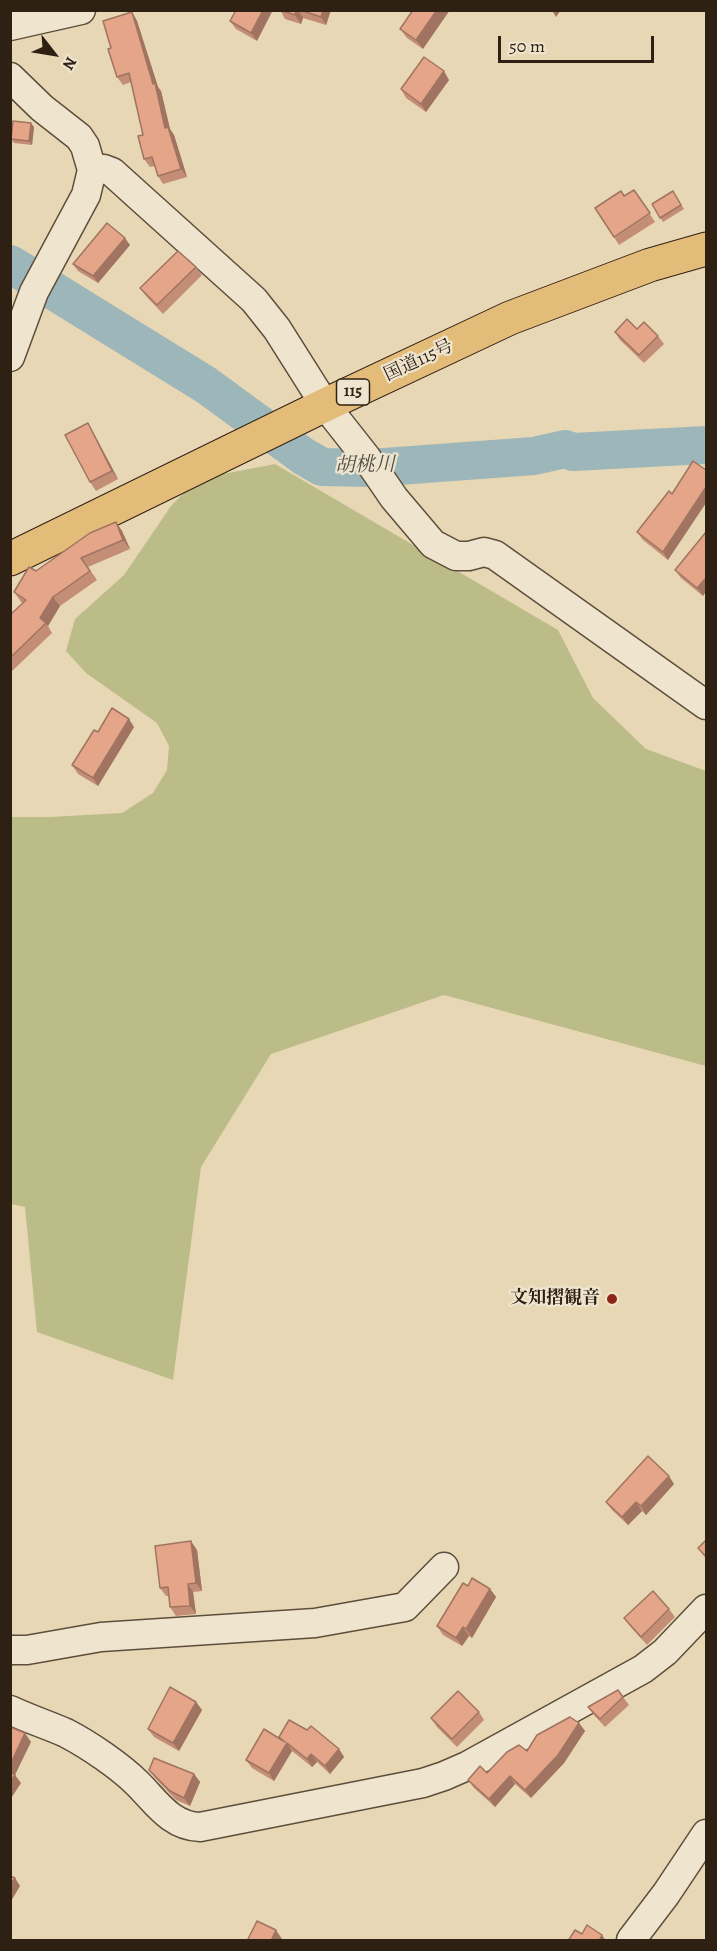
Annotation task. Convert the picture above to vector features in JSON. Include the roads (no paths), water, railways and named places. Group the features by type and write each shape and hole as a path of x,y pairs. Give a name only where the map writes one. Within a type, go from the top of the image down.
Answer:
{"highway":[{"name":"国道115号","path":"10,559 325,405 510,318 650,265 706,249"}],"street":[{"path":"10,26 81,10"},
{"path":"10,77 42,108 79,137 85,146 92,170 86,195 34,292 10,357"},
{"path":"92,170 104,169 112,172 254,300 277,329 325,405 366,457 394,498 433,544 456,556 469,556 484,552 495,555 706,705"},
{"path":"10,1650 27,1650 101,1637 315,1623 405,1606 444,1567"},
{"path":"10,1710 67,1734 137,1782 165,1813 190,1826 200,1827 423,1783 444,1776 643,1669 665,1652 706,1609"},
{"path":"631,1941 706,1834"}],"waterway":[{"name":"胡桃川","path":"10,264 206,385 303,456 322,467 371,468 534,456 565,449 573,452 706,445"}],"place":[{"name":"文知摺観音","path":"612,1299"}]}
